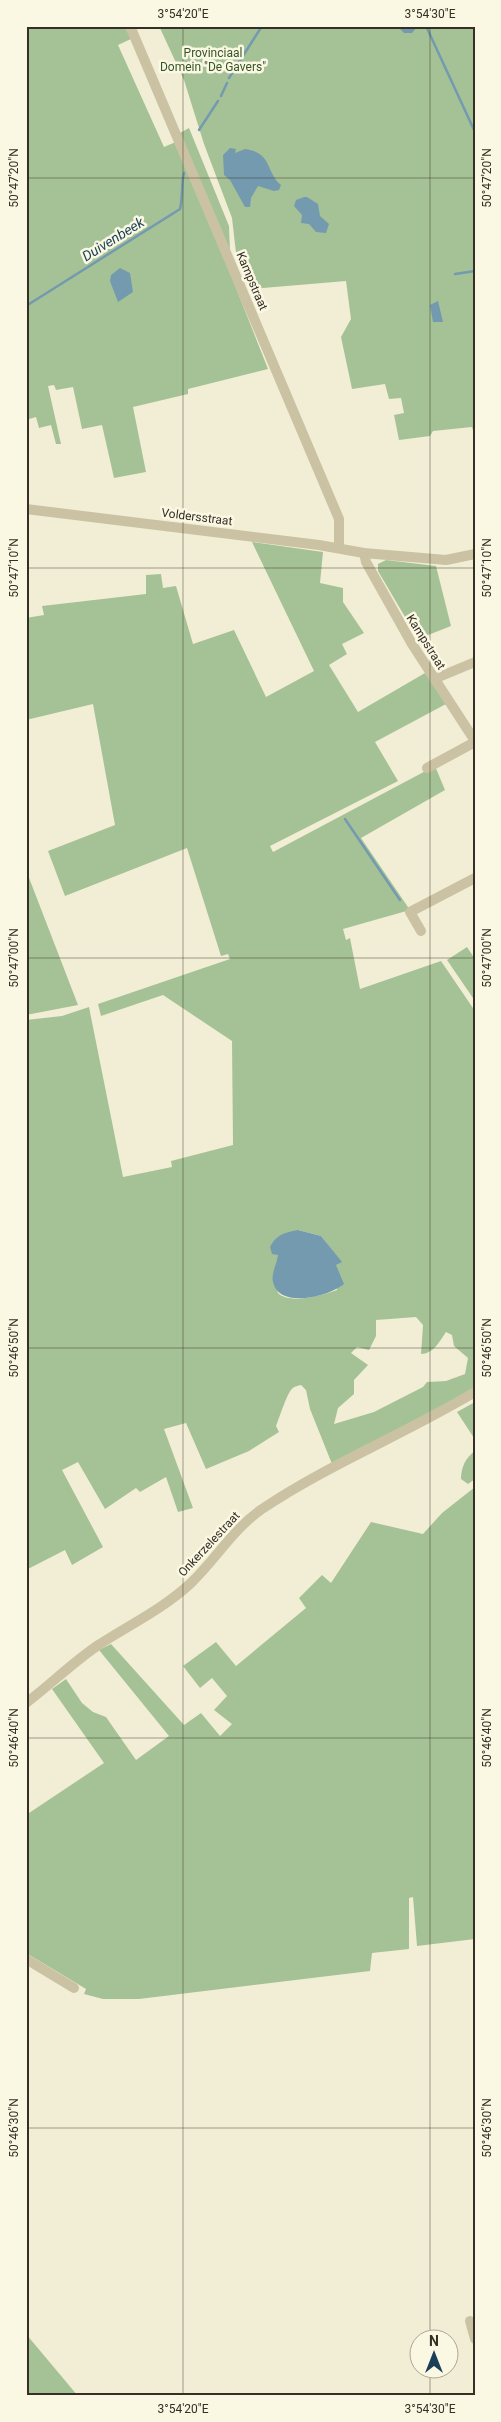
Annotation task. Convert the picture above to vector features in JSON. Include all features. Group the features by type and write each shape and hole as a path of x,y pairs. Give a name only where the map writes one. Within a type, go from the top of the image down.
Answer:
{"street":[{"name":"Kampstraat","path":"130,26 339,519 339,548"},
{"name":"Voldersstraat","path":"26,509 339,548 364,553 446,560 475,554"},
{"name":"Kampstraat","path":"364,553 366,562 394,614 475,742 427,768"},
{"path":"434,679 475,662"},
{"path":"421,931 410,912 475,878"},
{"name":"Onkerzelestraat","path":"29,1699 96,1647 162,1607 192,1582 233,1534 257,1512 296,1488 420,1424 475,1392"},
{"path":"26,1959 74,1988"},
{"path":"470,2321 475,2339"}],"green space":[{"path":"26,26 127,26 133,38 118,45 164,147 178,141 268,369 188,389 188,394 133,407 146,472 114,478 102,425 82,429 73,387 56,390 54,385 48,386 61,444 56,444 51,425 39,428 36,417 26,420"},
{"name":"Provinciaal Domein \"De Gavers\"","path":"159,26 475,26 475,437 472,427 433,431 430,436 399,440 394,415 404,413 401,398 389,399 385,384 352,389 341,337 351,319 346,281 251,289 236,253 232,218 204,144 184,80"},
{"path":"189,128 229,226 230,251 180,133"},
{"path":"252,542 323,552 320,583 343,588 343,602 364,633 342,644 347,654 329,665 358,712 425,673 446,704 375,742 398,781 270,846 273,852 435,766 445,790 361,838 410,910 343,929 346,940 350,938 360,989 441,961 475,1011 475,1391 332,1464 310,1409 306,1390 301,1385 294,1387 289,1394 276,1426 279,1432 249,1451 206,1469 186,1423 164,1429 193,1508 178,1512 166,1477 140,1492 136,1488 105,1509 78,1462 62,1470 103,1547 72,1565 65,1550 26,1570 26,1020 62,1016 89,1007 123,1177 172,1167 171,1161 233,1145 232,1041 163,995 101,1016 98,1004 230,959 228,954 221,956 187,848 65,896 48,851 115,825 93,704 26,720 26,618 44,615 42,606 146,594 146,575 161,574 163,588 176,586 193,644 234,630 266,697 314,671","holes":["298,1230 321,1236 341,1262 335,1265 337,1290 298,1299 283,1297 278,1293 275,1274 278,1258","416,1317 423,1325 421,1354 433,1349 446,1332 452,1335 454,1346 468,1358 465,1374 446,1381 427,1382 423,1387 374,1412 334,1424 338,1408 354,1394 354,1380 368,1365 351,1353 357,1347 369,1350 376,1336 376,1320"]},
{"path":"386,560 436,566 451,626 418,639 378,571 378,564"},
{"path":"26,870 78,1005 26,1015"},
{"path":"467,947 475,959 475,1001 447,960"},
{"path":"475,1402 475,1438 474,1438 457,1412"},
{"path":"475,1451 475,1479 468,1484 461,1479 462,1471 466,1460"},
{"path":"475,1487 475,1939 417,1946 413,1897 409,1898 409,1949 372,1953 370,1971 139,1999 103,1999 84,1994 86,1989 26,1953 26,1815 104,1763 52,1689 66,1679 82,1703 93,1712 106,1717 136,1760 169,1736 99,1650 111,1644 184,1725 201,1713 220,1736 232,1724 214,1710 227,1696 212,1678 200,1688 183,1666 216,1642 236,1666 306,1608 299,1598 322,1575 331,1583 371,1522 423,1534 442,1513"},
{"path":"26,2334 78,2396 26,2396"}],"water":[{"path":"397,26 418,26 412,33 404,33"},
{"path":"230,148 236,149 235,153 245,149 260,154 281,185 279,190 274,191 258,186 251,198 250,207 245,207 230,180 224,175 223,155"},
{"path":"304,197 318,204 320,216 329,224 326,233 316,232 309,224 301,223 302,215 294,206 296,200"},
{"path":"120,268 130,273 133,292 118,302 110,281 111,275"},
{"path":"438,301 443,322 433,322 430,305"},
{"path":"298,1230 321,1236 342,1262 336,1265 344,1284 328,1293 306,1298 285,1296 277,1291 273,1282 273,1272 278,1255 272,1254 270,1247 275,1239 281,1235"}],"waterway":[{"name":"Duivenbeek","path":"229,78 262,26"},
{"name":"Duivenbeek","path":"426,26 475,132"},
{"name":"Duivenbeek","path":"221,96 227,83"},
{"name":"Duivenbeek","path":"199,130 218,101"},
{"name":"Duivenbeek","path":"26,306 180,209 184,173"},
{"path":"455,274 475,271"},
{"path":"345,819 400,900"}]}
